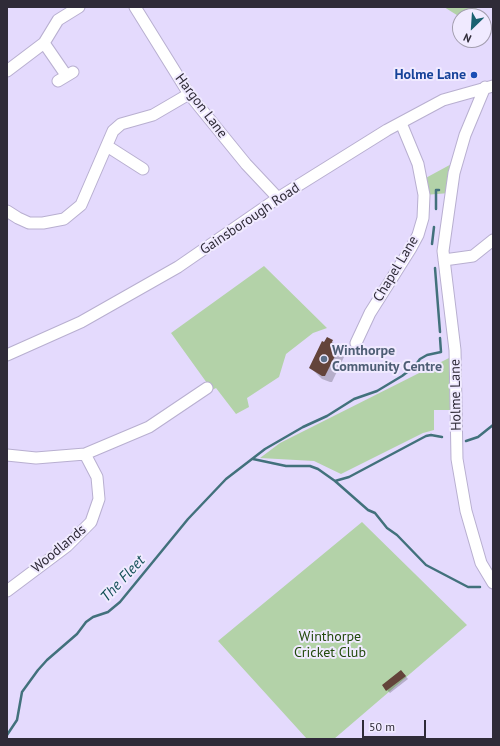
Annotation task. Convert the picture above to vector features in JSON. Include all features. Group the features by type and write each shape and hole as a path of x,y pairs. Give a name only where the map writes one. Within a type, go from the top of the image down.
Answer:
{"street":[{"path":"7,71 44,43 58,20 79,7"},
{"name":"Hargon Lane","path":"135,7 189,94 246,164 278,198"},
{"path":"44,43 66,76"},
{"name":"Gainsborough Road","path":"7,354 81,322 158,279 178,267 278,198 401,123 443,100 489,87"},
{"name":"Holme Lane","path":"489,87 465,135 454,173 445,236 444,260 455,350 457,459 466,511 481,563 493,583"},
{"path":"7,211 29,223 44,223 64,219 81,205 113,131 121,124 153,115 189,94"},
{"name":"Chapel Lane","path":"356,343 370,313 414,241 423,218 424,195 418,164 401,123"},
{"path":"107,146 142,170"},
{"path":"444,260 473,256 493,240"},
{"path":"7,455 36,458 85,454 149,427 207,388"},
{"name":"Woodlands","path":"7,591 67,546 91,522 99,499 97,477 85,454"}],"green space":[{"path":"444,7 479,7 452,8 452,12"},
{"path":"457,161 450,193 424,195 422,180"},
{"path":"264,266 327,328 313,333 286,354 279,377 247,398 249,407 236,414 216,388 212,390 171,333"},
{"path":"449,358 450,410 434,410 434,430 423,433 341,474 314,461 260,458 280,443"},
{"name":"Winthorpe Cricket Club","path":"362,522 467,625 334,739 307,739 218,641"}],"building":[{"name":"Winthorpe Community Centre","path":"327,337 333,340 330,346 338,350 325,376 322,376 309,368 322,341 324,342"},
{"path":"401,670 406,676 386,691 382,685"}],"waterway":[{"path":"436,209 436,190 439,190"},
{"path":"432,244 434,227"},
{"path":"435,268 440,332"},
{"name":"The Fleet","path":"7,735 17,720 22,692 38,670 47,660 77,634 86,622 93,617 108,612 120,602 188,519 226,479 265,449 303,427 327,416 354,399 377,391 402,376 414,367 420,359 427,355 441,352 440,338"},
{"path":"466,441 478,437 493,425"},
{"path":"253,459 286,466 310,466 318,469 335,481 349,477 426,436 431,435 442,437"},
{"path":"335,481 368,510 375,513 387,528 397,535 426,565 468,587 480,587"}],"place":[{"name":"Holme Lane","path":"474,75"},
{"name":"Winthorpe Community Centre","path":"324,359"}]}
